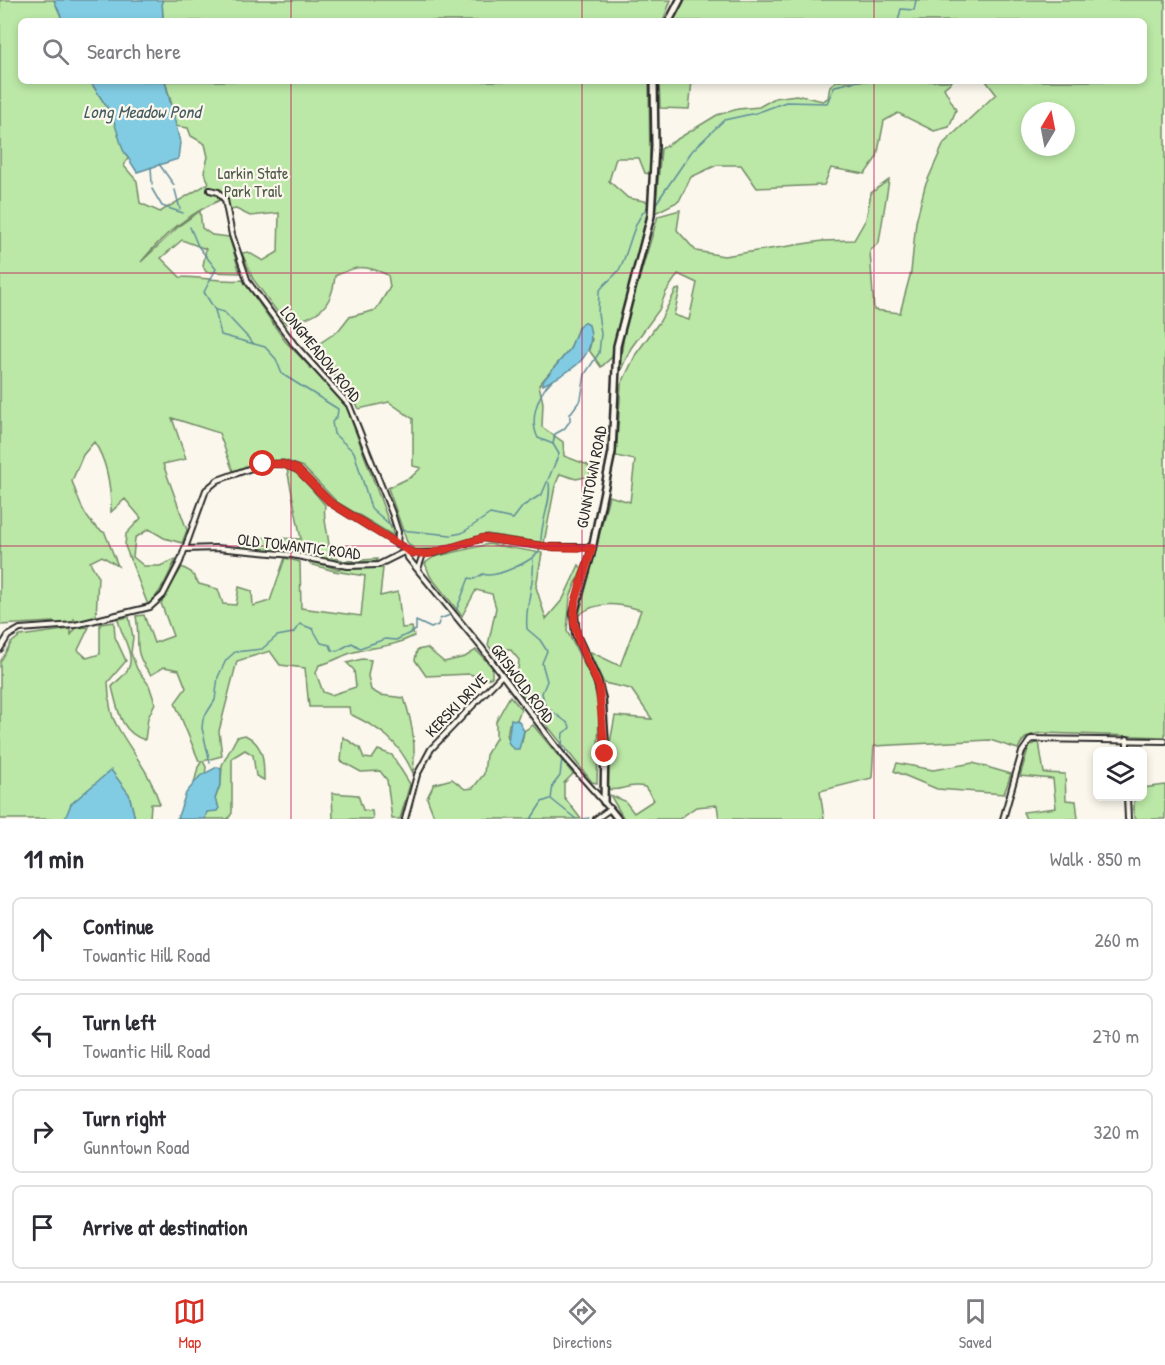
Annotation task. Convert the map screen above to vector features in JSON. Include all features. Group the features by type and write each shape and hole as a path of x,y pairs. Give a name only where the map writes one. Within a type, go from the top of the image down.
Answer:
{"street":[{"path":"671,18 680,0"},
{"name":"GUNNTOWN ROAD","path":"604,802 605,743 602,698 597,681 576,635 575,603 592,548 614,436 617,346 653,201 654,84"},
{"name":"LONGMEADOW ROAD","path":"210,190 218,192 225,200 232,236 248,282 294,344 349,405 392,513 398,532 397,545"},
{"path":"0,649 8,636 20,629 75,626 150,607 166,590 185,549 201,500 210,485 242,470 273,463 297,469 331,503 406,550 423,554 483,538 556,548 592,548"},
{"name":"OLD TOWANTIC ROAD","path":"185,549 216,548 292,555 348,566 378,565 406,550"},
{"name":"GRISWOLD ROAD","path":"406,550 408,558 417,570 564,757 610,808"},
{"path":"417,570 423,554"},
{"name":"KERSKI DRIVE","path":"405,819 417,775 430,749 501,676"},
{"path":"1004,819 1022,752 1031,739 1165,741"},
{"path":"1127,739 1127,747"},
{"path":"1127,801 1128,819"},
{"path":"596,819 610,808 618,819"}],"green space":[{"name":"Larkin State Park Trail","path":"0,0 54,0 62,18 18,18 18,84 92,84 112,115 128,158 124,166 137,181 140,203 160,212 209,183 204,172 208,157 205,144 191,136 188,128 175,126 166,84 649,84 650,174 645,173 639,158 616,158 609,181 628,198 650,202 612,357 601,367 589,350 592,339 578,328 570,349 539,385 543,403 542,427 563,442 564,456 588,465 591,476 576,479 560,474 555,486 544,543 487,534 435,549 415,550 407,542 388,488 411,477 421,468 413,466 413,419 389,402 359,409 345,387 315,356 314,347 338,331 349,317 376,310 390,287 388,275 373,269 355,268 335,276 330,296 321,310 306,318 286,324 253,279 242,253 248,252 263,261 278,252 279,213 250,216 236,209 230,210 221,189 215,189 220,200 197,212 177,226 141,262 179,226 200,211 202,228 212,235 229,237 240,273 206,272 203,266 206,249 182,240 161,258 180,277 243,280 285,341 345,403 394,536 337,502 303,467 284,460 260,461 233,471 219,433 172,418 186,459 163,464 187,530 182,543 164,538 149,529 135,538 133,557 144,566 160,566 176,559 153,600 148,605 125,546 126,534 141,518 125,499 111,512 108,475 103,458 94,442 83,455 72,481 80,504 88,517 98,529 105,533 118,566 102,556 90,562 98,576 96,619 76,622 74,619 73,623 53,625 53,622 0,625"},
{"path":"162,0 671,0 664,18 163,18"},
{"path":"683,0 1165,0 1165,737 1044,733 1028,737 1018,749 990,740 874,746 872,778 820,791 824,819 719,819 717,805 696,807 679,819 624,819 610,795 625,801 634,813 654,800 645,787 608,789 609,748 615,716 652,719 631,689 604,683 589,651 620,666 641,610 625,606 601,605 579,615 609,496 630,502 635,460 616,456 621,385 636,354 660,321 676,290 680,289 674,315 689,320 697,283 678,274 666,292 659,310 631,348 619,374 625,326 658,216 680,210 677,230 696,251 724,256 822,241 854,240 866,219 871,193 889,180 879,242 870,251 874,310 900,313 911,272 916,222 925,186 944,143 996,94 988,84 1147,84 1147,18 674,18"},
{"path":"659,84 692,84 689,109 660,108"},
{"path":"832,84 949,84 944,88 956,110 949,127 934,131 898,113 884,121 877,157 865,174 831,168 824,185 757,188 741,165 717,165 691,177 679,201 655,213 661,149 717,115 738,109 759,107 775,98 796,95 823,101 828,98"},
{"path":"287,469 300,475 325,505 329,556 345,561 377,559 376,562 332,562 306,554 264,552 239,546 248,537 301,539"},
{"path":"489,544 542,553 536,587 546,619 563,599 579,565 582,569 570,597 567,631 594,684 599,713 597,783 592,782 516,686 519,660 510,649 502,649 500,661 488,645 496,608 492,594 476,590 462,616 430,576 425,563 434,557"},
{"path":"285,558 300,562 301,608 361,616 365,576 334,571 310,564 310,560 336,569 383,568 380,596 398,592 402,628 412,627 414,636 391,645 350,653 319,665 316,673 323,692 331,695 356,687 354,670 347,663 362,659 371,660 368,676 371,690 380,695 404,698 413,735 413,773 395,744 371,725 350,714 349,707 309,707 305,668 280,665 270,651 237,661 219,731 222,756 203,761 206,767 200,819 189,805 198,767 202,761 199,761 175,703 186,688 179,670 164,667 151,675 139,653 136,616 144,615 154,643 173,636 161,603 182,567 191,572 199,584 218,589 223,604 236,605 239,587 252,591 253,606 270,601"},
{"path":"129,617 133,637 131,653 137,669 149,685 155,703 148,718 145,740 130,732 125,726 118,712 112,687 125,674 130,663 129,651 118,619"},
{"path":"114,622 115,637 126,661 108,682 112,714 122,735 140,762 160,804 151,804 150,819 135,819 129,794 128,819 0,819 0,662 11,643 20,636 71,629 71,635 76,628 89,627 78,650 87,658 100,654 100,624"},
{"path":"427,648 444,662 465,657 476,650 492,667 492,677 485,680 470,674 426,676 415,660 417,650"},
{"path":"510,696 521,709 517,720 509,724 507,737 522,742 524,731 533,725 573,774 564,783 564,797 581,819 435,819 427,798 434,784 452,779 465,789 473,788 484,774 486,755 496,738 496,721"},
{"path":"245,735 256,743 262,754 264,780 256,776 253,755 245,750 232,758 232,813 228,819 205,819 205,815 218,804 215,799 221,782 222,765 237,737"},
{"path":"343,737 360,748 364,758 372,759 378,750 392,755 410,784 400,819 392,819 387,780 380,771 361,772 341,761"},
{"path":"1039,742 1044,773 1065,774 1066,800 1076,801 1078,819 1026,819 1023,812 1056,808 1053,779 1020,776 1029,746"},
{"path":"897,763 933,770 973,763 1011,774 1004,794 937,789 894,771"},
{"path":"1165,785 1165,819 1134,819 1134,801 1147,801 1147,787"},
{"path":"332,793 358,795 363,810 372,811 373,819 333,819"}],"water":[{"path":"54,0 162,0 163,18 62,18"},
{"name":"Long Meadow Pond","path":"92,84 166,84 180,142 178,159 137,172 123,150 112,115"},
{"path":"584,322 589,325 591,337 585,355 571,369 543,385 543,381 570,349 578,328"},
{"path":"511,719 519,721 524,731 519,749 513,749 508,742"},
{"path":"217,767 221,769 221,782 215,799 219,808 217,811 207,812 205,819 177,819 186,793 200,776"},
{"path":"111,770 129,794 135,819 65,819 71,804"}],"waterway":[{"path":"899,18 901,9 914,10 916,0"},
{"path":"655,205 692,151 724,120 756,113 786,102 827,103 835,86 844,84"},
{"path":"159,164 174,185"},
{"path":"151,167 152,184"},
{"path":"152,189 162,206 183,213"},
{"path":"175,190 180,209"},
{"path":"553,444 555,434 564,429 570,421 570,414 581,399 585,374 599,353 601,334 598,313 599,292 620,268 635,226 650,205"},
{"path":"190,227 198,246 216,269 204,292 215,310 221,335 265,347 276,359 282,374 338,409 337,417 332,422 334,434 354,452 371,508 395,529"},
{"path":"216,310 224,312 254,344"},
{"path":"400,530 451,535 462,533 490,514 513,519 523,506 542,494 559,454 553,444 538,438 534,423 539,400 552,380"},
{"path":"541,543 549,498 549,483"},
{"path":"456,611 469,578 474,579 483,574 504,572 530,559 540,550"},
{"path":"533,558 527,629 540,640 547,651 542,663 547,681 542,693 545,706 569,724 570,728 563,733 562,746 566,749 565,753"},
{"path":"210,763 202,728 203,719 215,700 218,677 226,660 235,652 262,649 277,636 293,633 300,624 313,629 321,643 330,645 332,650 337,651 352,643 360,648 385,639 396,640 416,630 416,621 431,628 438,625 440,619 450,615"},
{"path":"562,758 560,776 553,785 551,799 576,819"},
{"path":"531,819 542,802 550,799"},
{"path":"583,819 589,818"}],"route":[{"path":"263,464 282,464 297,469 331,503 412,553 429,554 483,538 549,547 592,548 575,603 574,622 579,642 593,671 602,698 605,754"}]}
